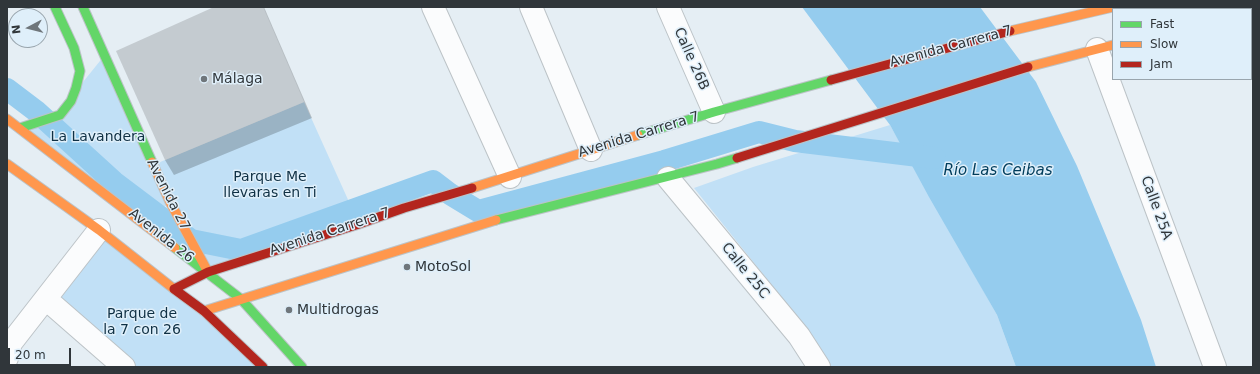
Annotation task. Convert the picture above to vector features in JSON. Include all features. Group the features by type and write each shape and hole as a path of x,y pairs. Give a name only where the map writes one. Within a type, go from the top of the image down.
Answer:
{"main road":[{"path":"20,128 60,116 71,101 76,88 80,71 74,48 55,7"},
{"name":"Avenida 27","path":"83,7 152,165 170,202 208,272"},
{"name":"Avenida Carrera 7","path":"174,289 208,272 359,224 404,208 510,177 714,112 1079,11 1113,7"},
{"path":"204,311 489,222 668,178 761,151 1045,62 1105,47"},
{"name":"Avenida 26","path":"7,119 208,272 241,299 302,367"},
{"path":"7,164 99,230 204,311 262,367"}],"street":[{"path":"433,7 510,177"},
{"path":"531,7 591,150"},
{"name":"Calle 26B","path":"668,7 714,112"},
{"name":"Calle 25A","path":"1105,47 1112,67"},
{"name":"Calle 25A","path":"1116,80 1215,367"},
{"name":"Calle 25C","path":"668,178 798,336 819,367"},
{"path":"7,358 11,343 99,230"},
{"path":"46,299 124,367"}],"green space":[{"name":"Parque Me llevaras en Ti","path":"104,56 153,165 304,102 359,224 208,272 170,202 145,223 20,128 59,119 83,82"},
{"path":"890,125 997,315 1016,367 831,367 811,334 694,188 753,167"},
{"name":"Parque de la 7 con 26","path":"99,230 263,367 124,367 46,299"}],"water":[{"name":"Río Las Ceibas","path":"802,7 980,7 1036,82 1077,166 1141,320 1156,367 1016,367 997,315 929,197 890,125"}],"building":[{"name":"Málaga","path":"214,7 263,7 304,102 165,160 116,51"}],"waterway":[{"path":"7,89 36,111 114,182 191,240 241,250 433,181 450,194 478,211 664,161 759,132 795,141 935,158"}],"traffic: fast":[{"path":"20,128 60,115 71,101 76,88 80,71 74,48 55,7"},
{"path":"83,7 152,162"},
{"path":"638,135 714,112 831,80"},
{"path":"496,220 737,158"},
{"path":"175,248 241,299 302,367"}],"traffic: slow":[{"path":"1010,31 1113,7"},
{"path":"1028,67 1112,45"},
{"path":"7,119 175,248"},
{"path":"472,188 638,135"},
{"path":"152,162 170,202 208,272"},
{"path":"7,164 99,230 174,289"},
{"path":"204,311 496,220"}],"traffic: jam":[{"path":"831,80 1010,31"},
{"path":"737,158 1028,67"},
{"path":"174,289 208,272 359,224 404,208 472,188"},
{"path":"174,289 204,311 263,367"}],"place":[{"name":"Málaga","path":"204,79"},
{"name":"MotoSol","path":"407,267"},
{"name":"Multidrogas","path":"289,310"}],"park label":[{"name":"La Lavandera","path":"98,137"}]}
